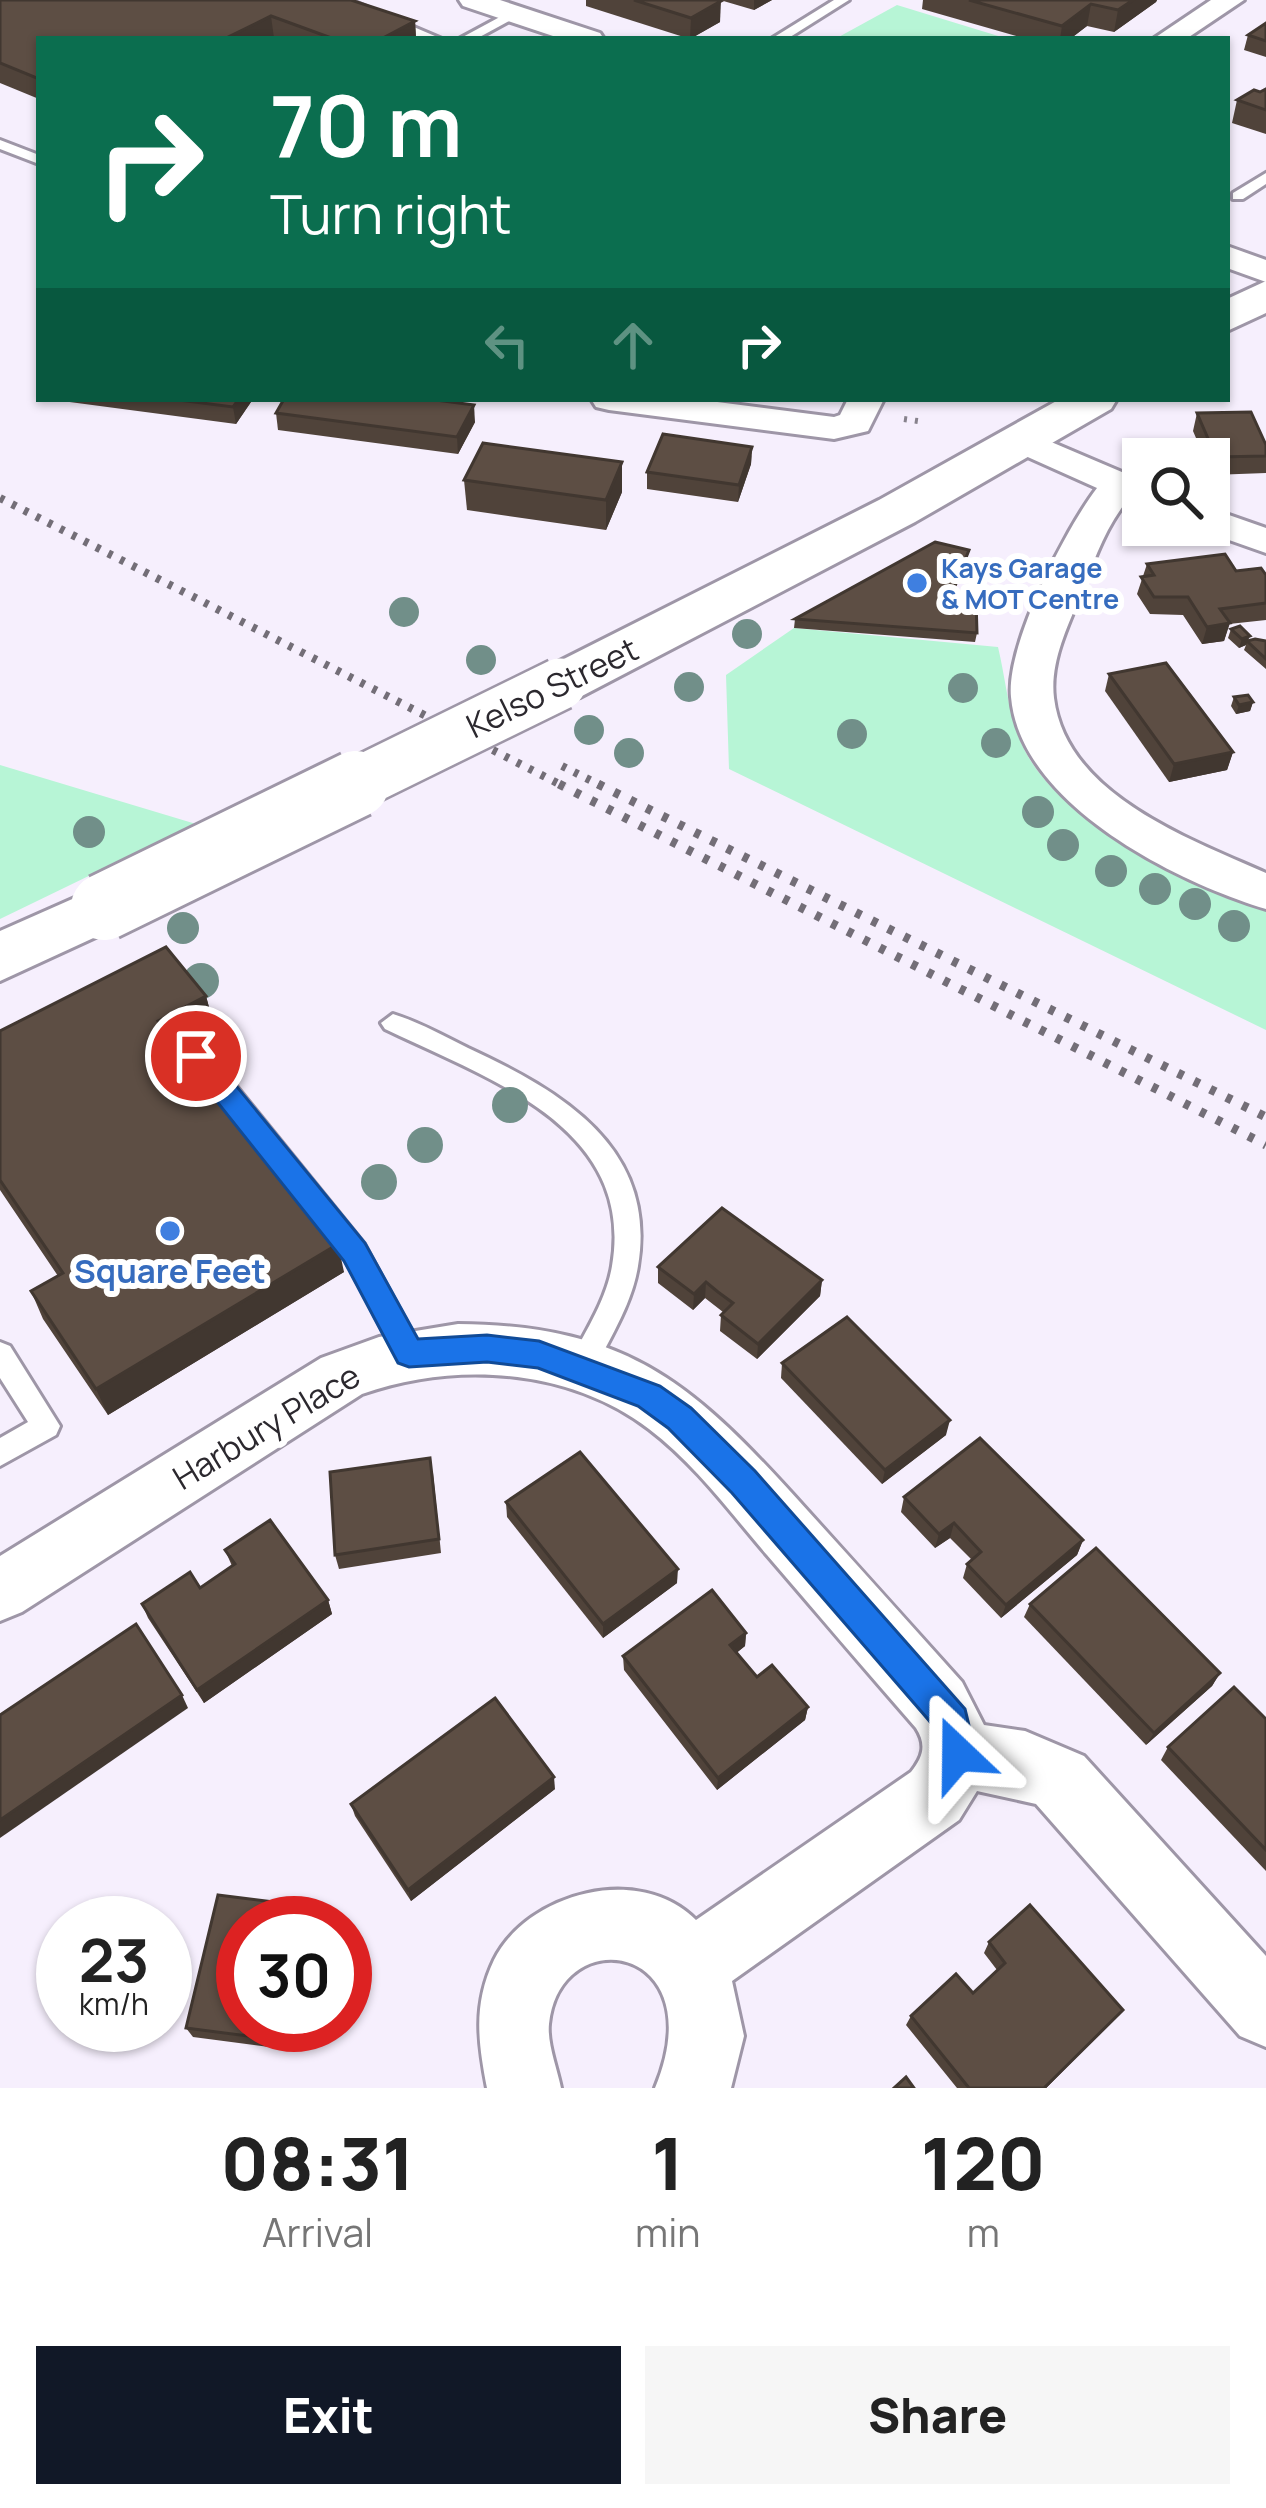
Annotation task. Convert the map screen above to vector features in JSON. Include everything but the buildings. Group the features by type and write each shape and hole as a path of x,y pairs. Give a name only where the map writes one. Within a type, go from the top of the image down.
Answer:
{"street":[{"path":"472,0 581,36"},
{"path":"1172,36 1231,0"},
{"path":"1243,263 1266,242"},
{"path":"1230,316 1266,294"},
{"path":"632,402 834,428 855,423 865,402"},
{"name":"Kelso Street","path":"0,958 560,684 897,512 1089,402"},
{"path":"1024,441 1122,486"},
{"path":"1122,495 1096,511 1036,652 1034,710 1061,771 1148,838 1266,892"},
{"path":"1230,528 1266,541"},
{"name":"Harbury Place","path":"0,1591 342,1376 409,1353 487,1348 539,1355 649,1396 680,1418 743,1482 952,1721 958,1754"},
{"path":"691,1967 935,1796 947,1782 958,1754 1025,1765 1060,1780 1266,2010"},
{"path":"524,2088 513,2060 510,2025 517,1992 533,1962 555,1940 583,1926 613,1922 643,1927 670,1944 691,1967 706,2001 709,2038 692,2088"}],"lane":[{"path":"339,0 428,36"},
{"path":"371,11 393,0"},
{"path":"783,36 844,0"},
{"path":"472,36 516,14"},
{"path":"0,144 36,159"},
{"path":"1238,196 1266,177"},
{"path":"393,1023 549,1101 593,1137 611,1159 628,1209 626,1263 580,1367"},
{"path":"196,1056 355,1252 409,1353"},
{"path":"0,1354 46,1426 0,1453"}],"green space":[{"path":"897,5 998,36 840,36"},
{"path":"794,628 998,647 1019,738 1036,769 1061,797 1126,843 1266,911 1266,1030 729,769 726,675"},
{"path":"0,765 196,824 0,919"}],"railway":[{"path":"0,498 565,787"},
{"path":"562,766 598,784"},
{"path":"559,784 1266,1145"},
{"path":"598,784 1266,1117"},
{"path":"598,784 604,787"}],"place":[{"name":"Kays Garage & MOT Centre","path":"917,583"},
{"name":"Square Feet","path":"170,1231"}],"route":[{"path":"196,1056 355,1252 409,1353 487,1348 539,1355 616,1380 680,1418 743,1482 939,1705 952,1721 958,1754"}]}
